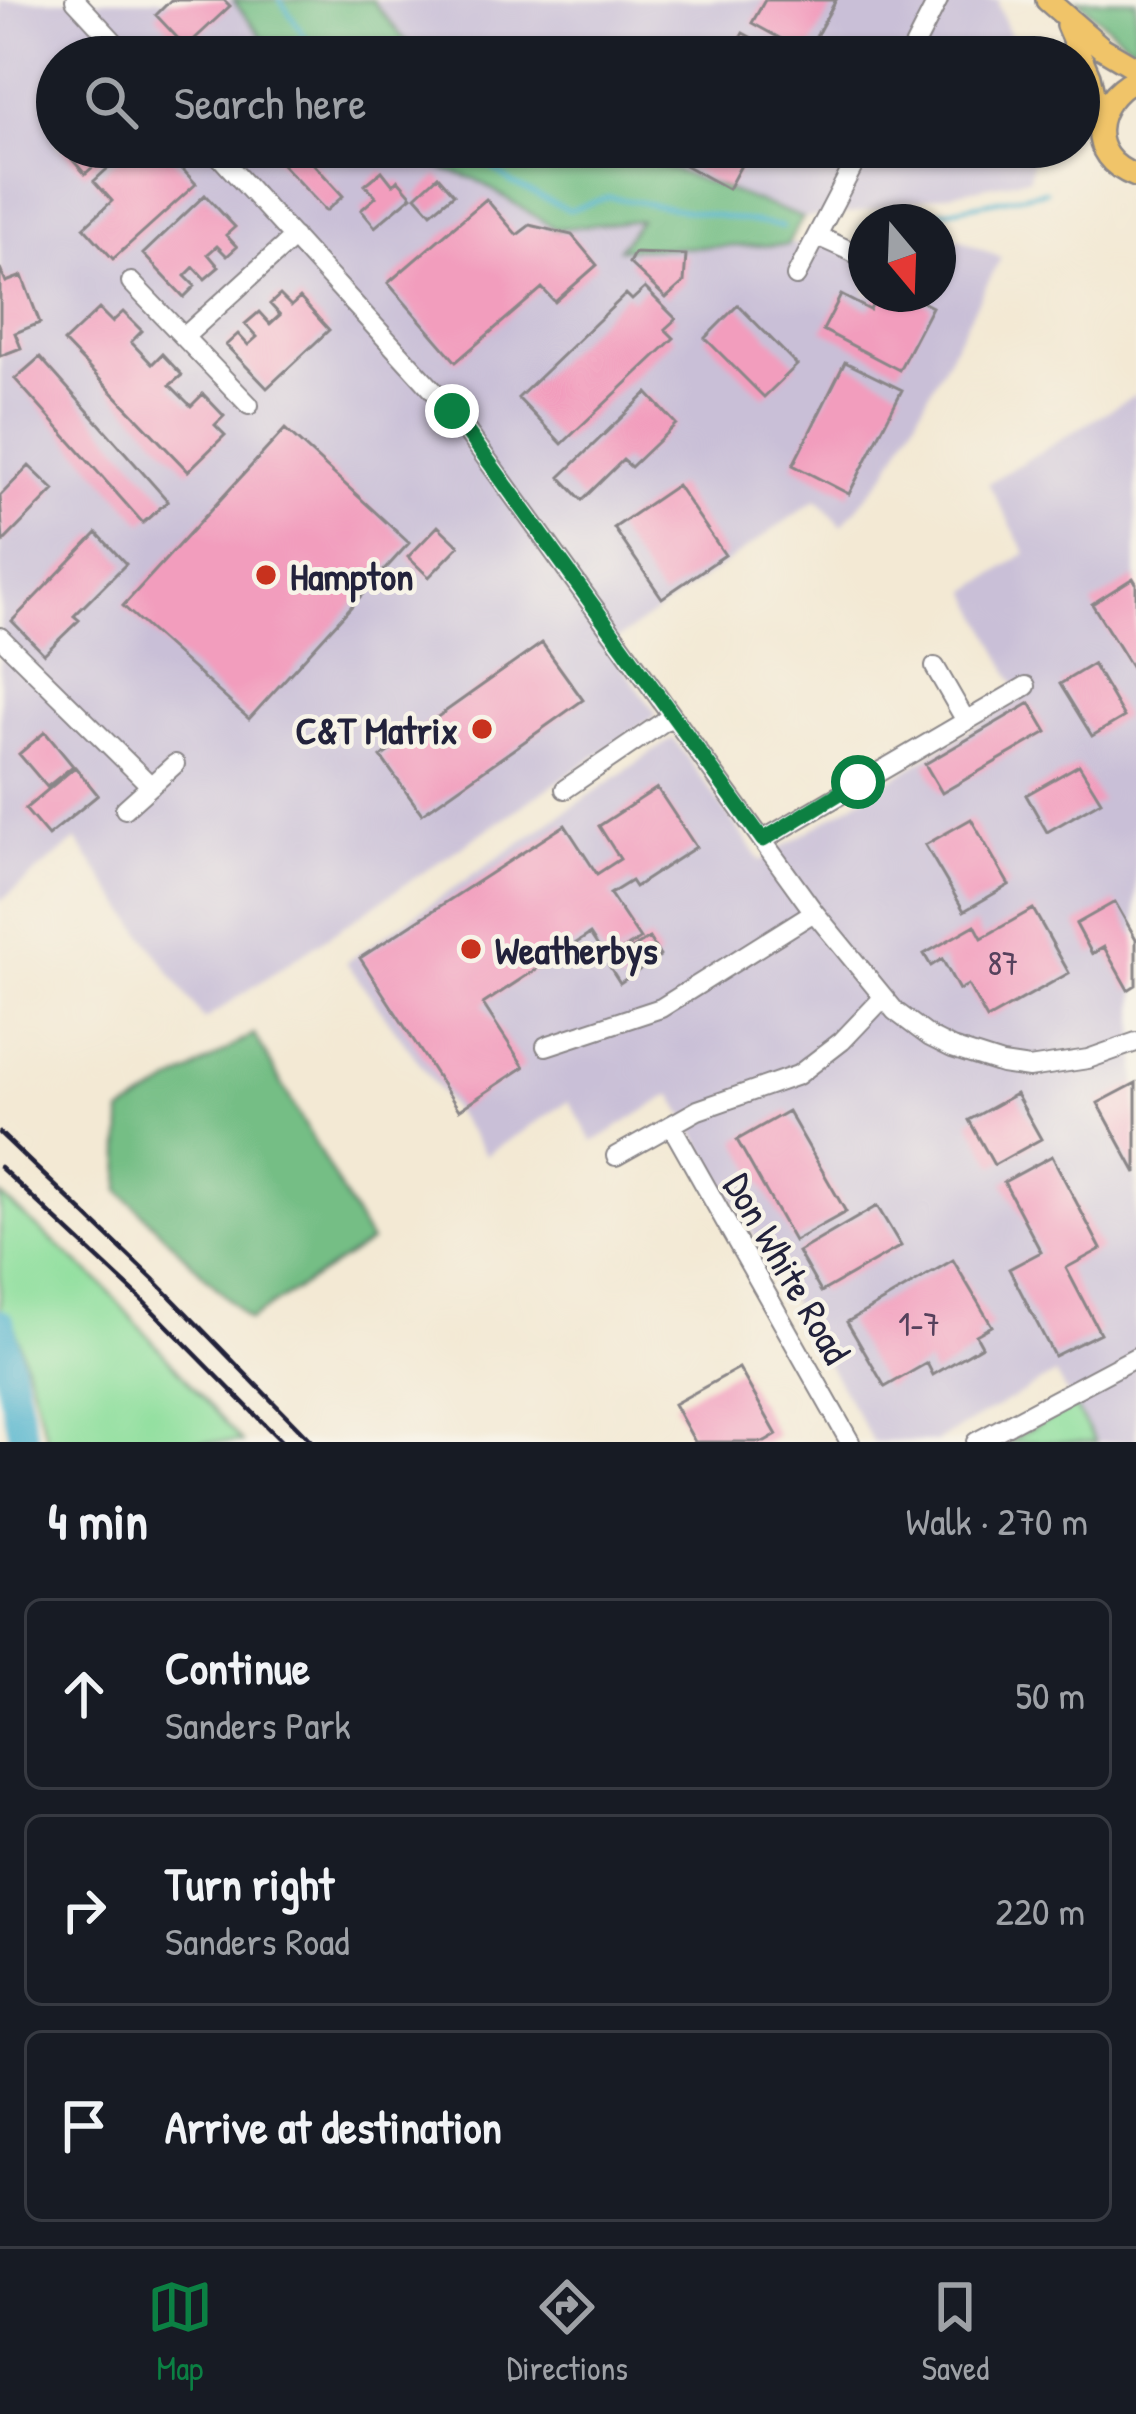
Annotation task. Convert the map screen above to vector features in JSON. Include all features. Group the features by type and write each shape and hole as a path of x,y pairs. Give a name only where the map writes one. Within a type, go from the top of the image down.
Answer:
{"main road":[{"path":"1047,0 1086,36"},
{"path":"1064,19 1071,36"},
{"path":"1100,46 1136,68"},
{"path":"1100,120 1105,103 1119,87 1136,79"},
{"path":"1100,132 1110,159 1136,176"}],"street":[{"path":"75,0 108,36"},
{"path":"920,36 938,0"},
{"path":"230,168 452,411 814,912 883,998 930,1037 1002,1064 1057,1065 1116,1052 1136,1042"},
{"path":"796,276 852,168"},
{"path":"817,236 848,250"},
{"path":"184,337 294,237"},
{"path":"131,281 249,405"},
{"path":"0,637 151,786"},
{"path":"935,667 966,721"},
{"path":"763,840 1026,686"},
{"path":"565,789 672,716"},
{"path":"124,809 175,764"},
{"path":"546,1046 661,1008 814,912"},
{"path":"616,1156 698,1110 798,1076 842,1041 883,998"},
{"name":"Don White Road","path":"671,1125 850,1442"},
{"path":"976,1442 1136,1357"}],"shaded area":[{"path":"0,0 233,0 261,36 36,36 36,168 440,168 475,179 556,229 641,220 621,248 848,243 848,312 956,312 956,239 1001,258 887,472 842,526 817,499 608,646 657,715 204,1020 76,840 0,902"},
{"path":"372,0 1000,0 1011,36 402,36"},
{"path":"666,168 1031,168 1029,178 899,204 848,204 848,213 803,218"},
{"path":"1136,394 1136,1442 1096,1442 1055,1374 936,1442 873,1442 672,1094 593,1142 569,1101 486,1155 346,962 673,738 761,861 1021,698 969,591 1026,553 988,483"}],"green space":[{"path":"233,0 372,0 402,36 261,36"},
{"path":"1077,0 1136,0 1136,50"},
{"path":"440,168 667,168 803,218 787,245 619,249 640,220 556,229 475,179"},
{"path":"254,1034 370,1242 249,1320 120,1191 122,1113"},
{"path":"0,1195 101,1283 242,1442 48,1442 14,1325 0,1331"},
{"path":"1074,1406 1096,1442 1006,1442"}],"building":[{"path":"171,0 224,0 230,6 198,36 176,36 156,15"},
{"path":"765,0 836,0 816,36 776,36 752,23"},
{"path":"108,168 181,168 196,184 113,259 84,227 112,201 94,181"},
{"path":"286,168 317,168 343,196 326,211"},
{"path":"690,168 740,168 728,189"},
{"path":"382,171 393,185 398,180 412,196 375,227 361,210 376,197 365,185"},
{"path":"438,176 454,194 431,213 416,196"},
{"path":"205,195 235,227 226,235 237,247 227,256 217,246 208,254 219,267 205,279 194,267 185,276 195,286 184,297 143,254"},
{"path":"486,199 517,235 530,225 572,235 597,265 555,302 542,288 456,362 388,283"},
{"path":"634,253 686,255 684,282 666,298 629,263"},
{"path":"0,268 6,282 22,276 40,323 15,333 21,348 0,356"},
{"path":"645,288 676,319 665,329 674,338 562,444 518,398 626,294 632,300"},
{"path":"280,295 291,306 300,298 329,330 267,388 226,345 238,334 248,345 257,337 245,324 259,312 270,324 280,315 270,304"},
{"path":"841,295 848,299 848,312 929,312 899,370 823,330"},
{"path":"738,305 797,365 764,397 705,338"},
{"path":"99,309 112,322 123,312 142,331 131,342 152,364 162,354 182,375 170,385 191,406 203,394 224,416 215,425 225,435 188,471 64,342"},
{"path":"40,357 168,501 143,523 15,379"},
{"path":"845,362 902,390 849,494 793,465"},
{"path":"647,393 676,424 631,467 623,460 582,500 560,477"},
{"name":"Hampton","path":"285,429 409,543 249,719 123,606"},
{"path":"29,466 54,490 3,542 0,496"},
{"path":"677,485 725,555 662,598 614,528"},
{"path":"438,526 459,546 429,577 408,557"},
{"path":"97,533 126,564 44,654 12,621"},
{"path":"1133,578 1136,583 1136,675 1092,604"},
{"name":"C&T Matrix","path":"542,643 583,700 422,814 381,757"},
{"path":"1093,664 1124,717 1092,736 1060,684"},
{"path":"1030,703 1047,732 942,793 925,764"},
{"path":"45,732 73,766 47,787 19,754"},
{"path":"1079,765 1101,801 1047,832 1026,795"},
{"path":"75,767 98,795 48,836 25,809"},
{"name":"Weatherbys","path":"657,788 696,847 635,887 631,881 610,894 640,939 607,960 590,934 483,1004 524,1067 459,1110 360,958 565,825 597,874 620,859 599,826"},
{"path":"971,819 1009,885 964,911 925,845"},
{"path":"1115,902 1136,939 1136,985 1128,990 1104,947 1092,954 1076,924"},
{"path":"1033,909 1069,973 987,1019 968,985 959,990 942,959 931,966 924,954 975,925 982,938"},
{"path":"649,938 660,956 620,983 608,964"},
{"path":"1136,1083 1136,1173 1098,1103"},
{"path":"1016,1094 1041,1139 994,1165 969,1120"},
{"path":"788,1111 846,1212 794,1241 737,1140"},
{"path":"1052,1156 1101,1249 1066,1268 1100,1333 1054,1356 1009,1269 1041,1252 1004,1182"},
{"path":"877,1206 901,1246 821,1292 798,1252"},
{"path":"953,1260 992,1326 976,1335 982,1346 933,1375 927,1363 885,1387 847,1322"},
{"path":"739,1368 777,1435 765,1442 695,1442 674,1404"}],"waterway":[{"path":"280,0 305,36"},
{"path":"493,168 512,183 569,210 609,197 783,227"},
{"path":"956,209 1046,191"},
{"path":"0,1324 24,1442"}],"railway":[{"path":"0,1133 154,1280 312,1442"},
{"path":"0,1167 139,1297 282,1442"}],"place":[{"name":"Hampton","path":"266,575"},
{"name":"C&T Matrix","path":"482,729"},
{"name":"Weatherbys","path":"471,949"}],"route":[{"path":"452,411 763,840 858,782"}]}
